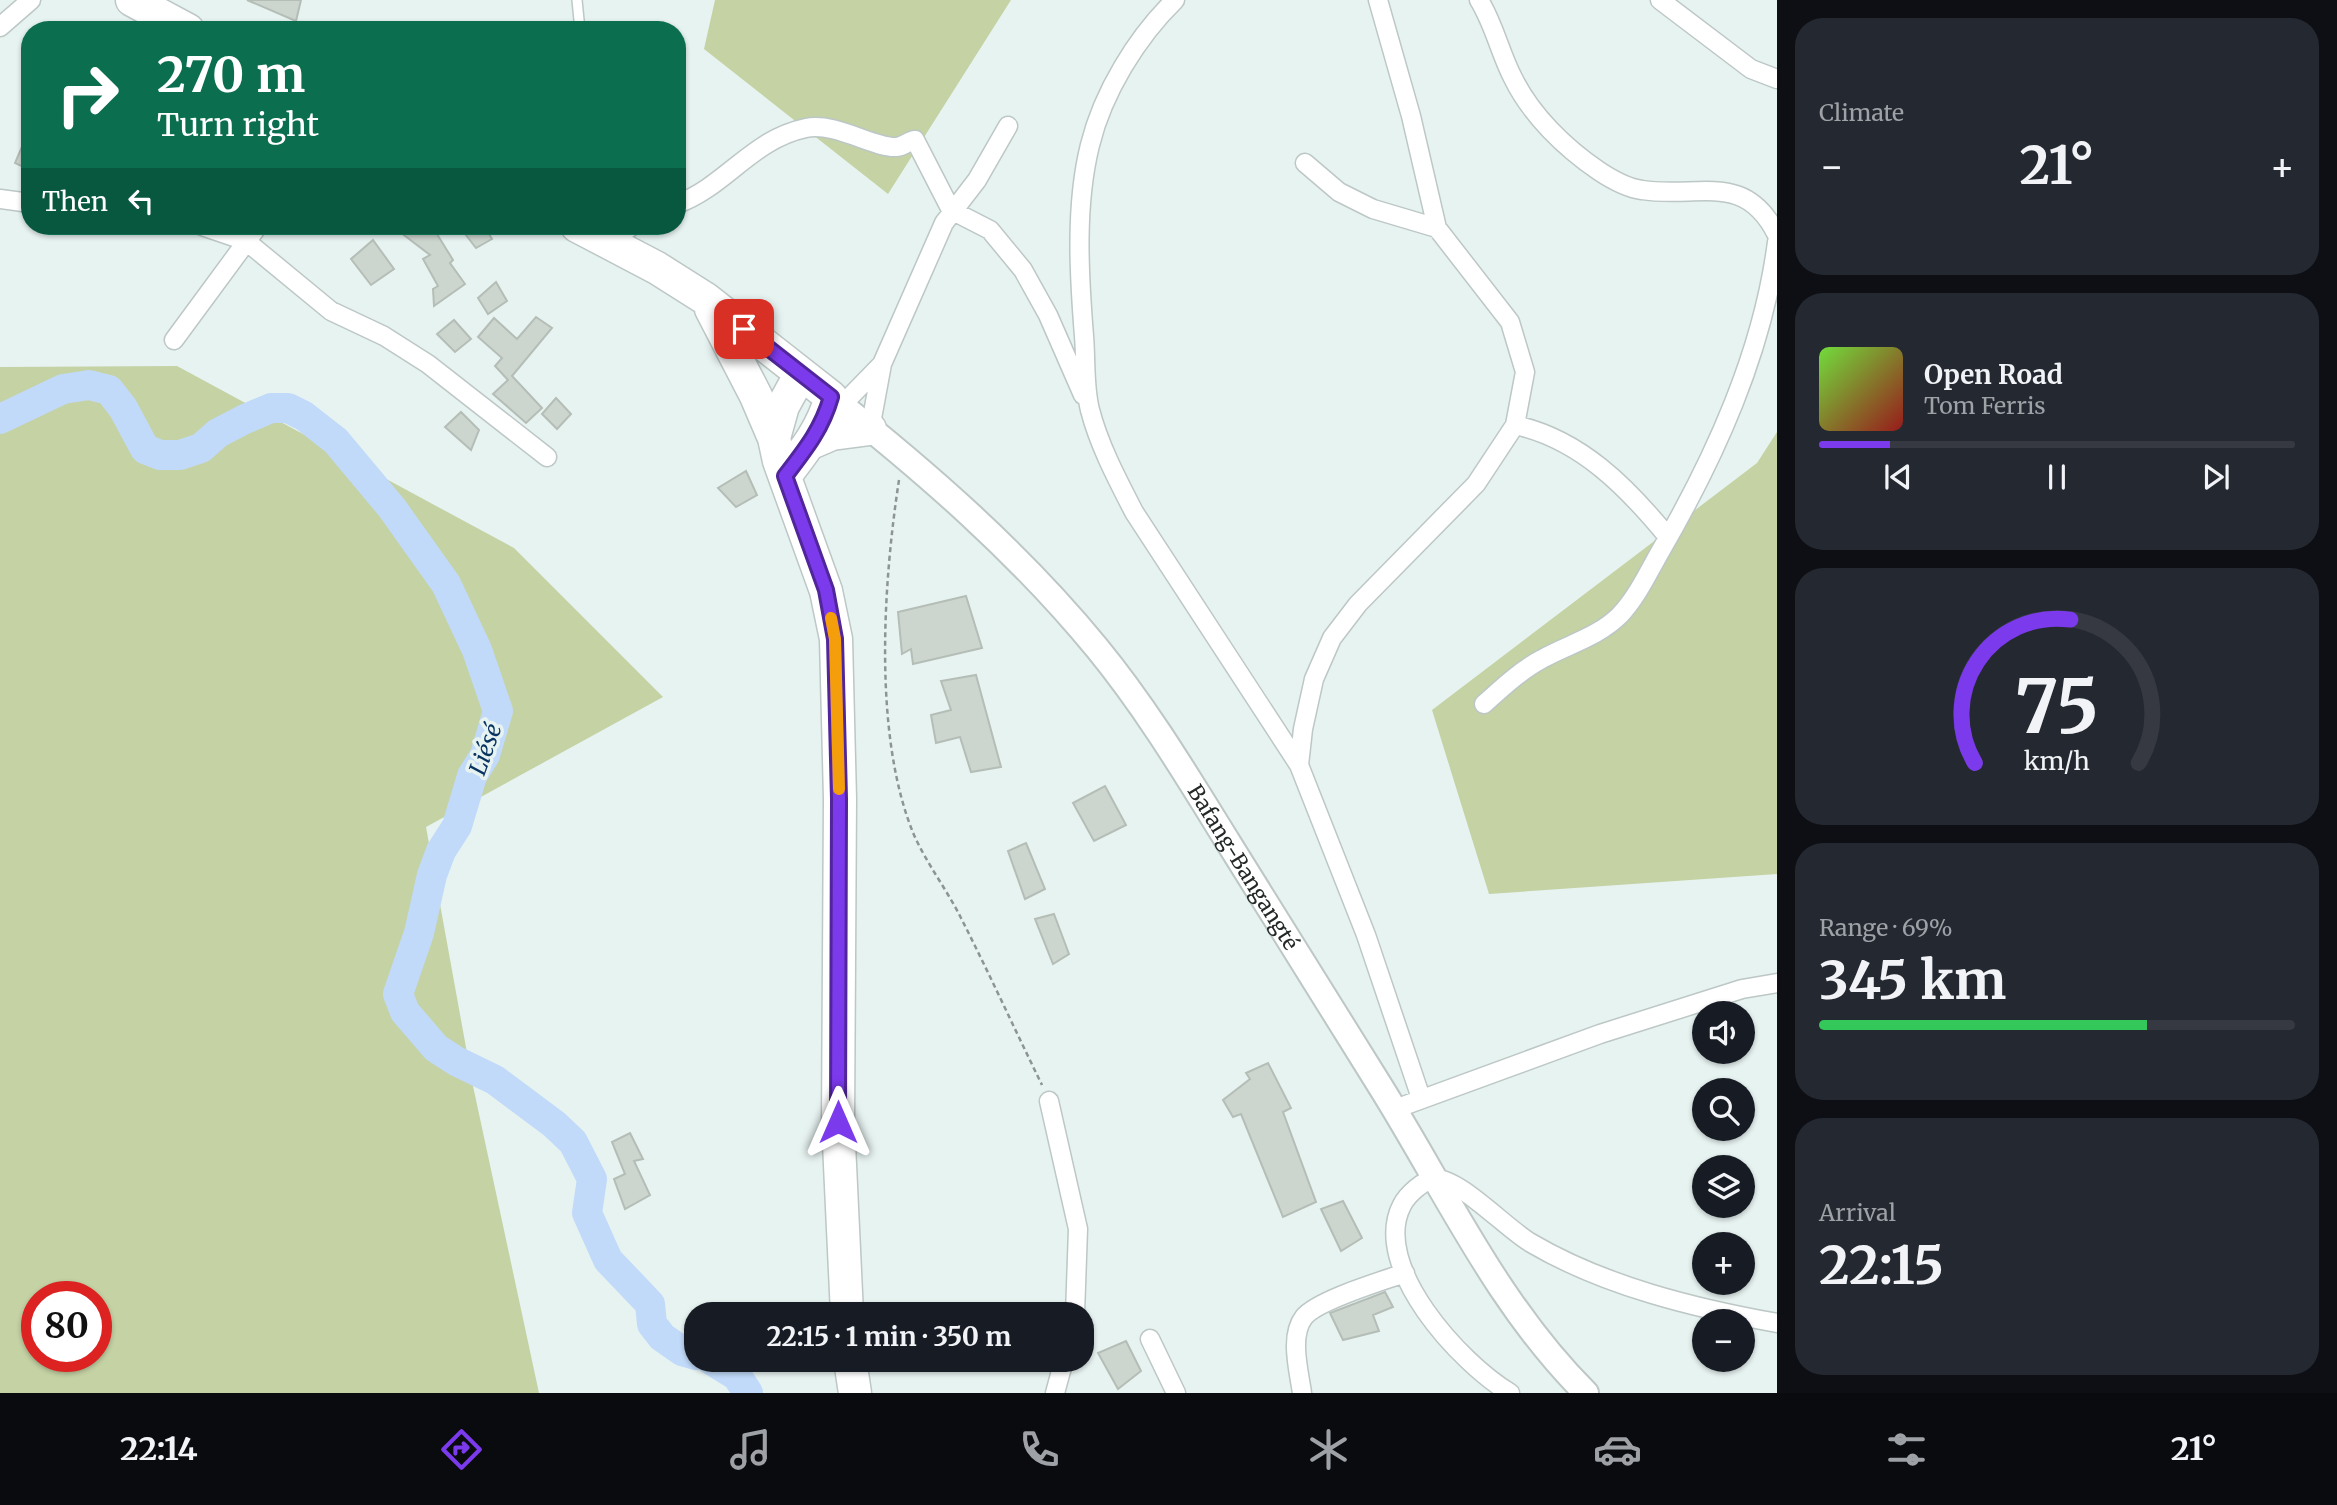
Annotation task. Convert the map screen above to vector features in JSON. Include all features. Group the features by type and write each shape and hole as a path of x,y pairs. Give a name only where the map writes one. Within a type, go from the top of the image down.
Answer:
{"highway":[{"path":"132,0 171,21"},
{"path":"622,235 836,401 811,443 785,476"},
{"path":"706,299 756,396 774,438 826,590 835,639 839,786 838,1122 846,1302"},
{"path":"774,438 783,406 800,375"},
{"path":"811,443 832,434 870,429"},
{"path":"852,1372 855,1393"}],"street":[{"path":"0,27 30,0"},
{"path":"1089,408 1080,258 1090,145 1108,99 1132,53 1148,29 1175,0"},
{"path":"1299,765 1308,700 1332,638 1358,604 1476,484 1515,425 1525,372 1510,322 1437,228 1378,0"},
{"path":"1479,0 1513,79 1533,111 1567,146 1595,169 1612,180 1641,190 1724,190 1757,206 1777,235"},
{"path":"1660,0 1751,69 1777,79"},
{"path":"870,429 881,364 951,210 977,180 1008,126"},
{"path":"686,199 772,140 811,127 855,134 895,147 915,140 951,210 990,230 1009,249 1048,315 1134,512 1299,765 1366,935 1421,1098"},
{"path":"1305,163 1339,192 1373,209 1437,228"},
{"path":"0,199 21,201"},
{"path":"228,235 246,241 331,311 384,337 428,364 547,457"},
{"path":"174,340 209,296 251,235"},
{"path":"1484,704 1533,665 1589,638 1622,613 1668,537 1720,438 1764,312 1777,242"},
{"path":"836,401 881,364"},
{"name":"Bafang-Bangangté","path":"836,401 902,455 1055,599 1133,695 1395,1110 1515,1308 1539,1342 1586,1393"},
{"path":"1515,425 1542,431 1574,447 1642,505 1668,537"},
{"path":"1395,1110 1421,1098 1690,1005 1760,984 1777,984"},
{"path":"1049,1101 1078,1229 1075,1302"},
{"path":"1510,1393 1461,1354 1425,1313 1405,1273 1396,1238 1396,1217 1404,1200 1424,1183 1436,1179 1453,1185 1530,1243 1584,1269 1641,1290 1777,1322"},
{"path":"1302,1393 1296,1354 1304,1318 1314,1309 1352,1292 1405,1273"},
{"path":"1150,1339 1176,1393"},
{"path":"1055,1393 1060,1372"}],"lane":[{"path":"577,0 579,21"}],"path":[{"path":"902,455 888,553 886,719 901,795 915,836 960,916 1049,1101"}],"green space":[{"path":"715,0 1011,0 888,194 704,49"},
{"path":"177,366 514,548 663,697 426,827 473,1086 539,1393 0,1393 0,367"},
{"path":"1777,432 1777,874 1489,894 1432,710 1757,463"}],"building":[{"path":"247,0 301,0 296,21"},
{"path":"21,149 21,166 15,163"},
{"path":"404,235 438,235 453,260 450,263 465,284 434,306 433,289 438,286 423,259 430,255"},
{"path":"466,235 490,235 492,239 476,248"},
{"path":"373,240 394,269 371,285 351,259"},
{"path":"496,282 507,301 488,314 478,298"},
{"path":"536,317 552,328 512,376 542,408 526,423 493,394 508,380 495,366 502,358 478,337 494,318 517,339"},
{"path":"454,320 471,339 455,352 437,334"},
{"path":"556,398 571,414 557,429 542,414"},
{"path":"461,412 479,430 471,450 445,427"},
{"path":"746,471 757,495 736,507 718,488"},
{"path":"966,596 982,648 913,664 911,649 902,654 898,612"},
{"path":"976,675 1001,767 971,772 960,737 936,743 931,715 951,710 941,681"},
{"path":"1105,786 1126,825 1094,841 1073,803"},
{"path":"1026,843 1045,889 1025,899 1008,851"},
{"path":"1054,914 1069,954 1053,964 1035,919"},
{"path":"1268,1063 1291,1108 1283,1112 1316,1202 1283,1217 1241,1114 1233,1117 1223,1100 1250,1079 1246,1073"},
{"path":"630,1133 643,1159 634,1161 650,1195 625,1209 614,1179 625,1174 612,1142"},
{"path":"1343,1201 1362,1238 1341,1251 1321,1209"},
{"path":"1385,1292 1393,1307 1373,1315 1379,1331 1343,1340 1330,1313"},
{"path":"1126,1341 1141,1371 1118,1389 1098,1353"}],"waterway":[{"name":"Liésé","path":"0,419 63,389 89,385 109,390 123,408 145,449 160,455 180,455 201,448 218,433 245,419 271,408 288,408 304,416 336,441 392,508 446,584 477,650 498,711 485,755 472,776 457,826 441,851 432,875 419,933 398,994 405,1012 436,1048 495,1080 554,1124 573,1142 592,1179 587,1213 608,1260 650,1304 652,1324 662,1337 684,1352"},
{"name":"Liésé","path":"730,1372 737,1376 748,1393"}],"slow traffic":[{"path":"831,618 835,639 839,789"}],"route":[{"path":"744,329 831,397 826,415 811,443 785,476 826,590 835,639 839,799 838,1122"}]}
